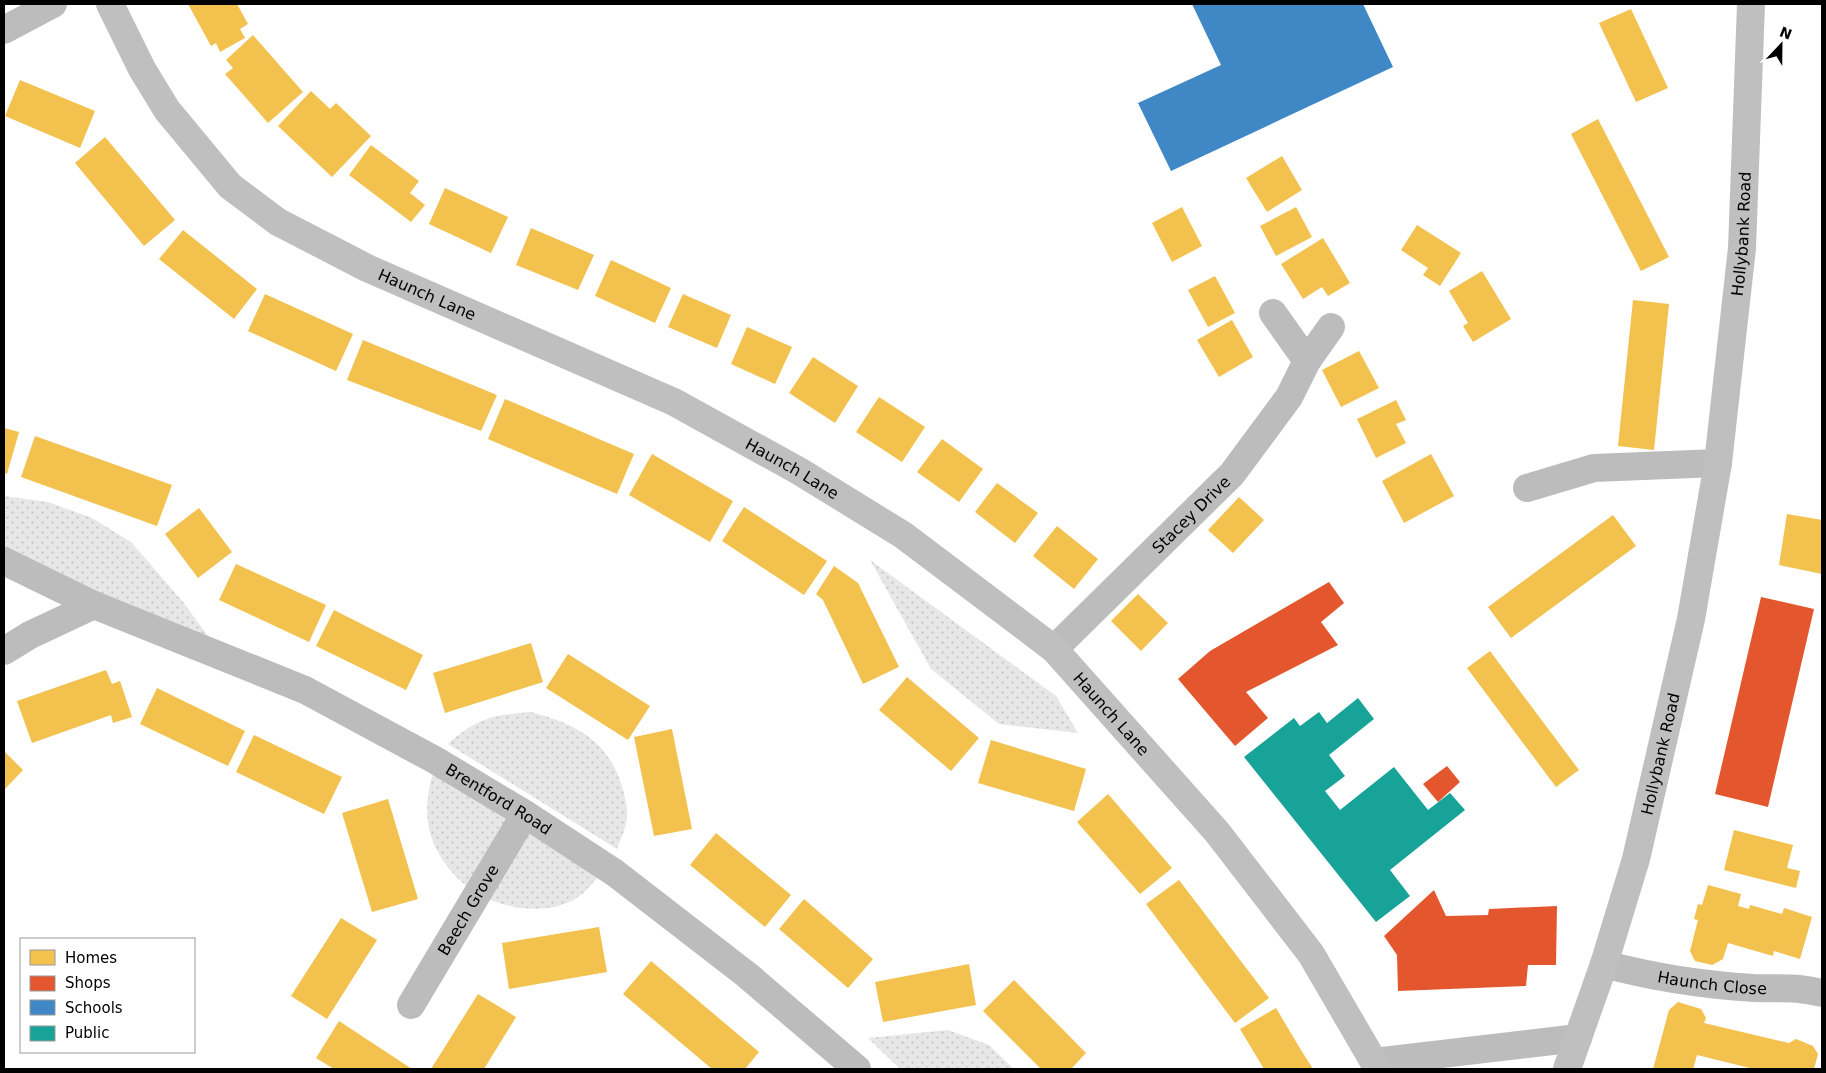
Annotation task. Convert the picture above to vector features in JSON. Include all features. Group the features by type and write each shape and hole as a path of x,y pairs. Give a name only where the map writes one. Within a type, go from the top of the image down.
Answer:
{"street":[{"path":"4,30 53,4"},
{"name":"Haunch Lane","path":"110,4 142,69 167,110 230,186 278,222 367,268 683,407 799,471 903,535 1054,649 1217,832 1311,954 1376,1066"},
{"name":"Hollybank Road","path":"1567,1069 1627,892 1661,753 1690,619 1718,464 1742,248 1751,4"},
{"path":"1272,313 1307,361"},
{"name":"Stacey Drive","path":"1054,649 1232,474 1290,397 1307,361 1331,327"},
{"path":"1527,488 1594,468 1718,464"},
{"name":"Brentford Road","path":"4,561 94,605 306,690 434,760 525,814 615,872 746,975 856,1069"},
{"path":"4,651 30,635 94,605"},
{"name":"Beech Grove","path":"411,1005 525,814"},
{"name":"Haunch Close","path":"1604,964 1624,970 1710,984 1755,988 1799,987 1822,993"},
{"path":"1376,1066 1578,1038"}],"shaded area":[{"path":"4,496 48,502 92,518 131,542 183,602 211,640 100,595 4,548"},
{"path":"870,560 1056,696 1078,733 999,724 931,669"},
{"path":"531,712 575,728 598,745 608,756 622,786 627,809 626,824 617,849 448,744 468,728 486,719"},
{"path":"433,772 599,876 581,895 570,902 543,908 513,907 486,898 467,887 440,856 431,837 427,807"},
{"path":"948,1030 989,1045 1014,1069 900,1069 868,1038"}],"building: Homes":[{"path":"188,4 237,4 248,24 240,29 245,38 220,52 216,43 211,46"},
{"path":"1631,9 1668,88 1636,102 1599,23"},
{"path":"253,35 303,92 268,123 225,74 233,68 226,60"},
{"path":"20,80 95,111 80,148 5,116"},
{"path":"311,91 330,109 336,103 371,136 332,177 278,126"},
{"path":"1598,119 1669,257 1641,271 1571,134"},
{"path":"105,137 175,220 144,246 75,163"},
{"path":"371,145 419,181 410,193 425,205 411,222 349,175"},
{"path":"1282,156 1302,190 1267,212 1246,178"},
{"path":"445,188 508,217 491,253 429,224"},
{"path":"1182,207 1202,246 1172,262 1152,223"},
{"path":"1296,207 1312,237 1276,256 1260,226"},
{"path":"1417,225 1461,253 1440,286 1423,275 1428,268 1401,250"},
{"path":"531,228 594,255 578,290 516,265"},
{"path":"183,230 257,289 234,319 159,259"},
{"path":"1323,238 1350,283 1328,296 1322,287 1303,299 1281,264"},
{"path":"611,260 671,288 655,323 595,296"},
{"path":"1482,271 1511,319 1473,342 1463,326 1468,323 1449,291"},
{"path":"1215,276 1235,313 1208,327 1188,290"},
{"path":"265,294 353,334 336,371 248,331"},
{"path":"683,294 731,315 717,348 668,327"},
{"path":"1633,300 1669,304 1654,450 1618,446"},
{"path":"1232,320 1253,357 1219,377 1197,340"},
{"path":"747,327 792,347 775,384 731,364"},
{"path":"363,340 497,395 481,431 347,380"},
{"path":"1359,351 1379,388 1341,407 1322,370"},
{"path":"813,357 858,386 835,423 789,393"},
{"path":"879,397 925,427 902,462 856,432"},
{"path":"505,399 634,454 617,494 488,439"},
{"path":"1396,400 1406,420 1396,424 1406,443 1376,458 1357,419"},
{"path":"4,428 19,432 7,474 4,473"},
{"path":"35,436 172,485 157,526 21,477"},
{"path":"942,439 983,469 959,502 917,472"},
{"path":"652,454 733,501 710,542 629,495"},
{"path":"1431,454 1454,496 1404,523 1382,481"},
{"path":"997,483 1038,513 1015,543 975,512"},
{"path":"1239,497 1264,520 1233,553 1208,530"},
{"path":"744,507 827,561 804,595 722,541"},
{"path":"199,508 232,552 198,578 165,534"},
{"path":"1787,514 1822,520 1822,574 1779,565"},
{"path":"1613,515 1636,546 1511,638 1488,607"},
{"path":"1057,526 1098,559 1074,589 1033,556"},
{"path":"236,564 326,605 309,642 219,600"},
{"path":"834,566 858,583 899,667 863,684 823,600 816,594"},
{"path":"1138,594 1168,623 1141,651 1111,621"},
{"path":"334,610 423,655 406,690 316,646"},
{"path":"531,643 543,682 445,713 433,673"},
{"path":"1490,651 1579,770 1556,787 1467,668"},
{"path":"568,654 650,706 628,740 546,688"},
{"path":"106,670 112,684 120,681 132,717 113,723 111,715 32,743 17,701"},
{"path":"907,677 979,738 951,771 879,710"},
{"path":"157,688 245,731 228,766 140,724"},
{"path":"672,729 692,829 654,836 634,737"},
{"path":"254,735 342,777 324,814 236,772"},
{"path":"991,740 1086,769 1074,811 978,783"},
{"path":"4,751 23,770 4,790"},
{"path":"1108,794 1172,868 1140,894 1077,822"},
{"path":"388,799 418,899 372,912 342,813"},
{"path":"1734,830 1793,845 1787,868 1800,871 1796,888 1724,870"},
{"path":"716,833 791,895 765,927 690,865"},
{"path":"1179,880 1269,998 1235,1023 1146,904"},
{"path":"1708,885 1741,894 1738,906 1749,909 1750,905 1782,914 1784,908 1812,917 1800,959 1774,951 1773,956 1728,943 1723,959 1712,965 1695,961 1690,951 1698,920 1694,919 1698,904 1702,905"},
{"path":"804,899 873,959 848,988 779,929"},
{"path":"341,918 377,940 327,1019 291,996"},
{"path":"599,927 607,972 509,989 502,943"},
{"path":"651,961 759,1052 745,1069 712,1069 623,994"},
{"path":"969,964 976,1005 883,1022 875,982"},
{"path":"1014,980 1086,1053 1071,1069 1041,1069 983,1011"},
{"path":"478,994 516,1017 484,1069 431,1069"},
{"path":"1678,1002 1701,1009 1706,1018 1704,1023 1789,1043 1796,1039 1813,1046 1818,1054 1814,1069 1754,1069 1697,1055 1693,1069 1653,1069 1669,1010"},
{"path":"1276,1008 1313,1069 1264,1069 1240,1029"},
{"path":"339,1021 412,1069 334,1069 316,1058"}],"building: Shops":[{"path":"1329,582 1344,603 1321,622 1338,645 1246,692 1268,718 1235,746 1178,679 1210,651"},
{"path":"1761,597 1814,609 1768,807 1715,794"},
{"path":"1447,766 1460,782 1438,802 1423,784"},
{"path":"1434,890 1446,916 1488,915 1489,909 1557,906 1556,965 1528,965 1526,986 1398,991 1397,955 1384,936"}],"building: Schools":[{"path":"1192,4 1363,4 1393,67 1171,171 1138,103 1221,65"}],"building: Public":[{"path":"1358,698 1374,719 1329,755 1345,776 1325,791 1340,810 1394,767 1428,810 1450,793 1465,810 1390,870 1410,896 1376,922 1244,757 1294,718 1300,726 1319,712 1327,723"}]}
